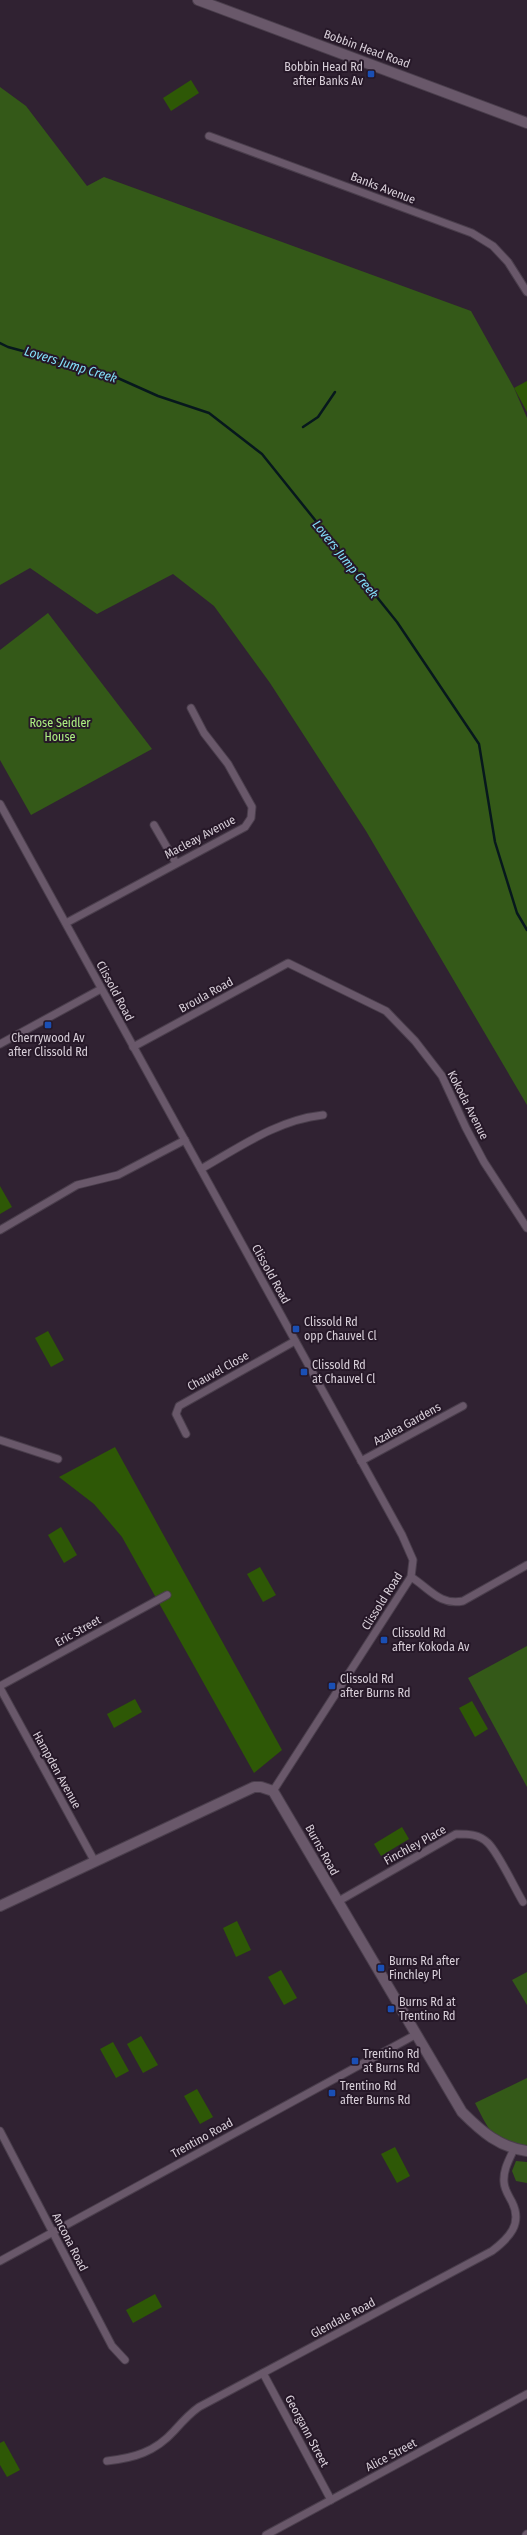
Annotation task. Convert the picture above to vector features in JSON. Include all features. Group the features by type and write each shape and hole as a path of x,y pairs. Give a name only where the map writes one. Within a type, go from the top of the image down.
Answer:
{"main road":[{"name":"Bobbin Head Road","path":"198,0 527,123"},
{"path":"0,1906 254,1787 261,1787 272,1792"},
{"name":"Burns Road","path":"272,1792 462,2112 485,2135 514,2149 527,2151"}],"street":[{"name":"Banks Avenue","path":"209,136 472,233 493,246 508,262 527,292"},
{"name":"Macleay Avenue","path":"66,923 244,827 251,818 252,807 228,764 204,733 191,708"},
{"name":"Clissold Road","path":"0,804 296,1341 410,1550 413,1560 411,1576 272,1792"},
{"path":"154,825 176,863"},
{"name":"Broula Road","path":"133,1047 288,963"},
{"name":"Kokoda Avenue","path":"288,963 386,1010 415,1042 442,1076 466,1128 484,1162 527,1228"},
{"path":"0,1044 101,989"},
{"path":"201,1169 268,1131 306,1117 323,1116"},
{"path":"0,1230 77,1185 118,1175 185,1140"},
{"name":"Chauvel Close","path":"186,1434 176,1414 180,1406 296,1341"},
{"name":"Azalea Gardens","path":"361,1461 463,1406"},
{"path":"0,1440 58,1459"},
{"path":"411,1576 435,1596 455,1603 463,1601 527,1565"},
{"name":"Eric Street","path":"0,1687 167,1595"},
{"name":"Hampden Avenue","path":"0,1687 95,1862"},
{"name":"Finchley Place","path":"337,1902 456,1834 473,1835 489,1843 523,1902"},
{"name":"Trentino Road","path":"0,2261 415,2035"},
{"name":"Ancona Road","path":"0,2131 112,2346 125,2360"},
{"name":"Glendale Road","path":"107,2460 132,2457 150,2450 160,2444 194,2410 492,2252 502,2243 517,2222 516,2210 504,2183 505,2168 514,2149"},
{"name":"Georgann Street","path":"263,2373 331,2500"},
{"name":"Alice Street","path":"266,2535 527,2394"}],"green space":[{"path":"191,80 199,93 171,111 163,98"},
{"path":"0,87 26,106 87,186 104,177 471,311 514,388 527,418 527,1105 366,831 270,683 214,606 173,574 97,614 30,568 0,585"},
{"path":"527,381 527,412 514,388"},
{"name":"Rose Seidler House","path":"48,613 152,749 31,815 0,760 0,650"},
{"path":"0,1186 12,1207 0,1214"},
{"path":"48,1331 64,1360 51,1367 35,1338"},
{"path":"115,1447 282,1750 254,1773 122,1537 94,1504 59,1477"},
{"path":"61,1527 77,1555 64,1563 48,1535"},
{"path":"260,1567 276,1595 263,1602 247,1574"},
{"path":"527,1646 527,1787 468,1678"},
{"path":"135,1699 142,1712 114,1728 107,1714"},
{"path":"472,1701 488,1729 475,1737 459,1708"},
{"path":"402,1827 409,1839 381,1856 374,1844"},
{"path":"237,1921 251,1950 236,1957 223,1928"},
{"path":"281,1970 297,1998 284,2005 268,1977"},
{"path":"527,1972 527,2005 512,1980"},
{"path":"141,2036 158,2065 143,2073 127,2044"},
{"path":"113,2042 129,2071 116,2078 100,2049"},
{"path":"527,2078 527,2146 516,2145 499,2139 484,2121 475,2103"},
{"path":"197,2089 213,2117 200,2124 184,2096"},
{"path":"395,2147 410,2176 397,2183 381,2154"},
{"path":"516,2161 527,2162 527,2183 516,2181 512,2171"},
{"path":"155,2294 162,2307 133,2323 126,2310"},
{"path":"4,2441 20,2470 7,2477 0,2465 0,2443"}],"waterway":[{"name":"Lovers Jump Creek","path":"0,343 8,347 111,375 158,396 209,413 262,454 397,622 479,744 495,842 517,913 527,930"},
{"path":"303,427 318,417 335,392"}],"place":[{"name":"Bobbin Head Rd after Banks Av","path":"371,74"},
{"name":"Cherrywood Av after Clissold Rd","path":"48,1025"},
{"name":"Clissold Rd opp Chauvel Cl","path":"296,1329"},
{"name":"Clissold Rd at Chauvel Cl","path":"304,1372"},
{"name":"Clissold Rd after Kokoda Av","path":"384,1640"},
{"name":"Clissold Rd after Burns Rd","path":"332,1686"},
{"name":"Burns Rd after Finchley Pl","path":"381,1968"},
{"name":"Burns Rd at Trentino Rd","path":"391,2009"},
{"name":"Trentino Rd at Burns Rd","path":"355,2061"},
{"name":"Trentino Rd after Burns Rd","path":"332,2093"}]}
